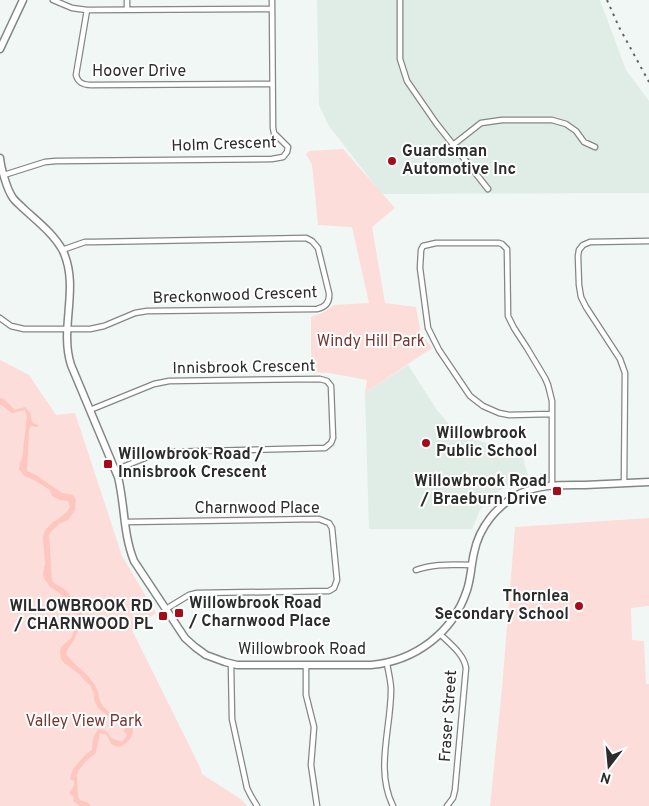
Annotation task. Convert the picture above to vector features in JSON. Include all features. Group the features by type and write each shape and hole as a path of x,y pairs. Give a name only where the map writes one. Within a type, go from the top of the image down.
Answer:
{"street":[{"path":"0,49 23,0"},
{"path":"53,0 72,8 87,10 272,9"},
{"path":"127,0 127,10"},
{"name":"Holm Crescent","path":"4,174 56,160 272,159 283,156 287,152 288,147 274,133 273,128 272,0"},
{"path":"400,0 400,59 407,81 419,100 488,189"},
{"name":"Hoover Drive","path":"87,10 76,75 78,81 84,84 272,84"},
{"path":"453,145 481,123 509,120 552,120 566,124 584,142 595,146"},
{"name":"Willowbrook Road","path":"0,158 12,198 56,240 67,262 70,283 67,348 115,470 121,492 128,544 134,561 186,638 195,647 213,658 231,664 248,665 364,665 386,663 400,659 426,645 440,634 452,620 464,598 470,580 474,551 480,533 496,510 508,501 523,492 535,488 649,482"},
{"name":"Breckonwood Crescent","path":"62,250 85,242 306,238 312,241 318,248 330,293 327,304 321,308 147,311 135,313 95,329 67,329"},
{"path":"624,483 625,373 620,360 582,300 578,285 578,253 583,245 590,242 649,241"},
{"path":"552,414 509,415 499,413 483,406 470,396 439,350 428,328 420,268 423,246 436,243 499,243 507,248 508,316 545,378 552,401 552,414 552,486"},
{"path":"0,318 9,325 20,329 67,329"},
{"name":"Innisbrook Crescent","path":"90,410 154,384 164,382 320,379 327,381 332,386 333,438 331,443 325,448 165,452 155,454 115,470"},
{"name":"Charnwood Place","path":"125,522 319,519 326,521 332,528 337,580 334,588 329,591 197,593 188,595 166,609"},
{"path":"416,570 443,564 472,565"},
{"name":"Fraser Street","path":"440,634 462,656 466,665 455,790 453,798 447,806"},
{"path":"386,663 391,690 384,773 386,787 393,806"},
{"path":"231,664 232,719 247,788 257,806"},
{"path":"306,665 306,695 314,727 311,765 316,806"}],"shaded area":[{"path":"317,0 600,0 626,70 649,101 649,193 382,194 329,126 319,105"},
{"name":"Willowbrook Public School","path":"408,365 437,410 452,428 474,439 499,447 520,449 529,479 508,485 495,494 480,510 472,529 369,529 365,393"},
{"path":"0,398 4,399 15,410 25,407 31,414 33,423 38,425 38,427 31,426 29,430 27,471 62,493 73,495 76,500 75,510 68,520 62,522 49,535 52,580 67,591 78,603 81,610 79,626 66,654 94,683 101,703 106,709 110,713 119,714 125,718 133,728 132,736 120,747 111,744 107,735 100,733 96,753 78,771 78,797 80,800 89,803 90,806 80,806 73,801 74,797 69,793 74,784 74,781 70,779 73,769 92,750 93,738 98,729 108,733 111,738 122,742 127,734 123,731 127,726 117,718 108,716 99,709 94,700 94,694 90,685 61,659 61,647 72,637 77,612 75,607 50,587 44,578 43,538 46,529 67,512 70,507 68,501 52,496 50,490 24,476 19,469 27,416 25,410 12,413 0,404"}],"green space":[{"name":"Windy Hill Park","path":"343,149 395,208 372,227 385,303 416,307 421,334 432,348 365,393 367,380 329,373 311,372 311,317 324,312 334,305 369,303 352,227 318,225 312,165 306,154 309,151"},
{"name":"Valley View Park","path":"0,360 29,375 56,415 75,413 122,556 156,613 132,630 202,774 242,800 247,806 0,806"},
{"path":"649,518 649,606 631,608 632,640 644,641 646,684 649,684 649,806 490,806 515,527"}],"railway":[{"path":"607,0 619,27 649,82"}],"place":[{"name":"Guardsman Automotive Inc","path":"392,161"},
{"name":"Willowbrook Public School","path":"426,443"},
{"name":"Willowbrook Road / Innisbrook Crescent","path":"108,464"},
{"name":"Willowbrook Road / Braeburn Drive","path":"557,491"},
{"name":"Thornlea Secondary School","path":"579,606"},
{"name":"Willowbrook Road / Charnwood Place","path":"179,613"},
{"name":"WILLOWBROOK RD / CHARNWOOD PL","path":"163,616"}]}
